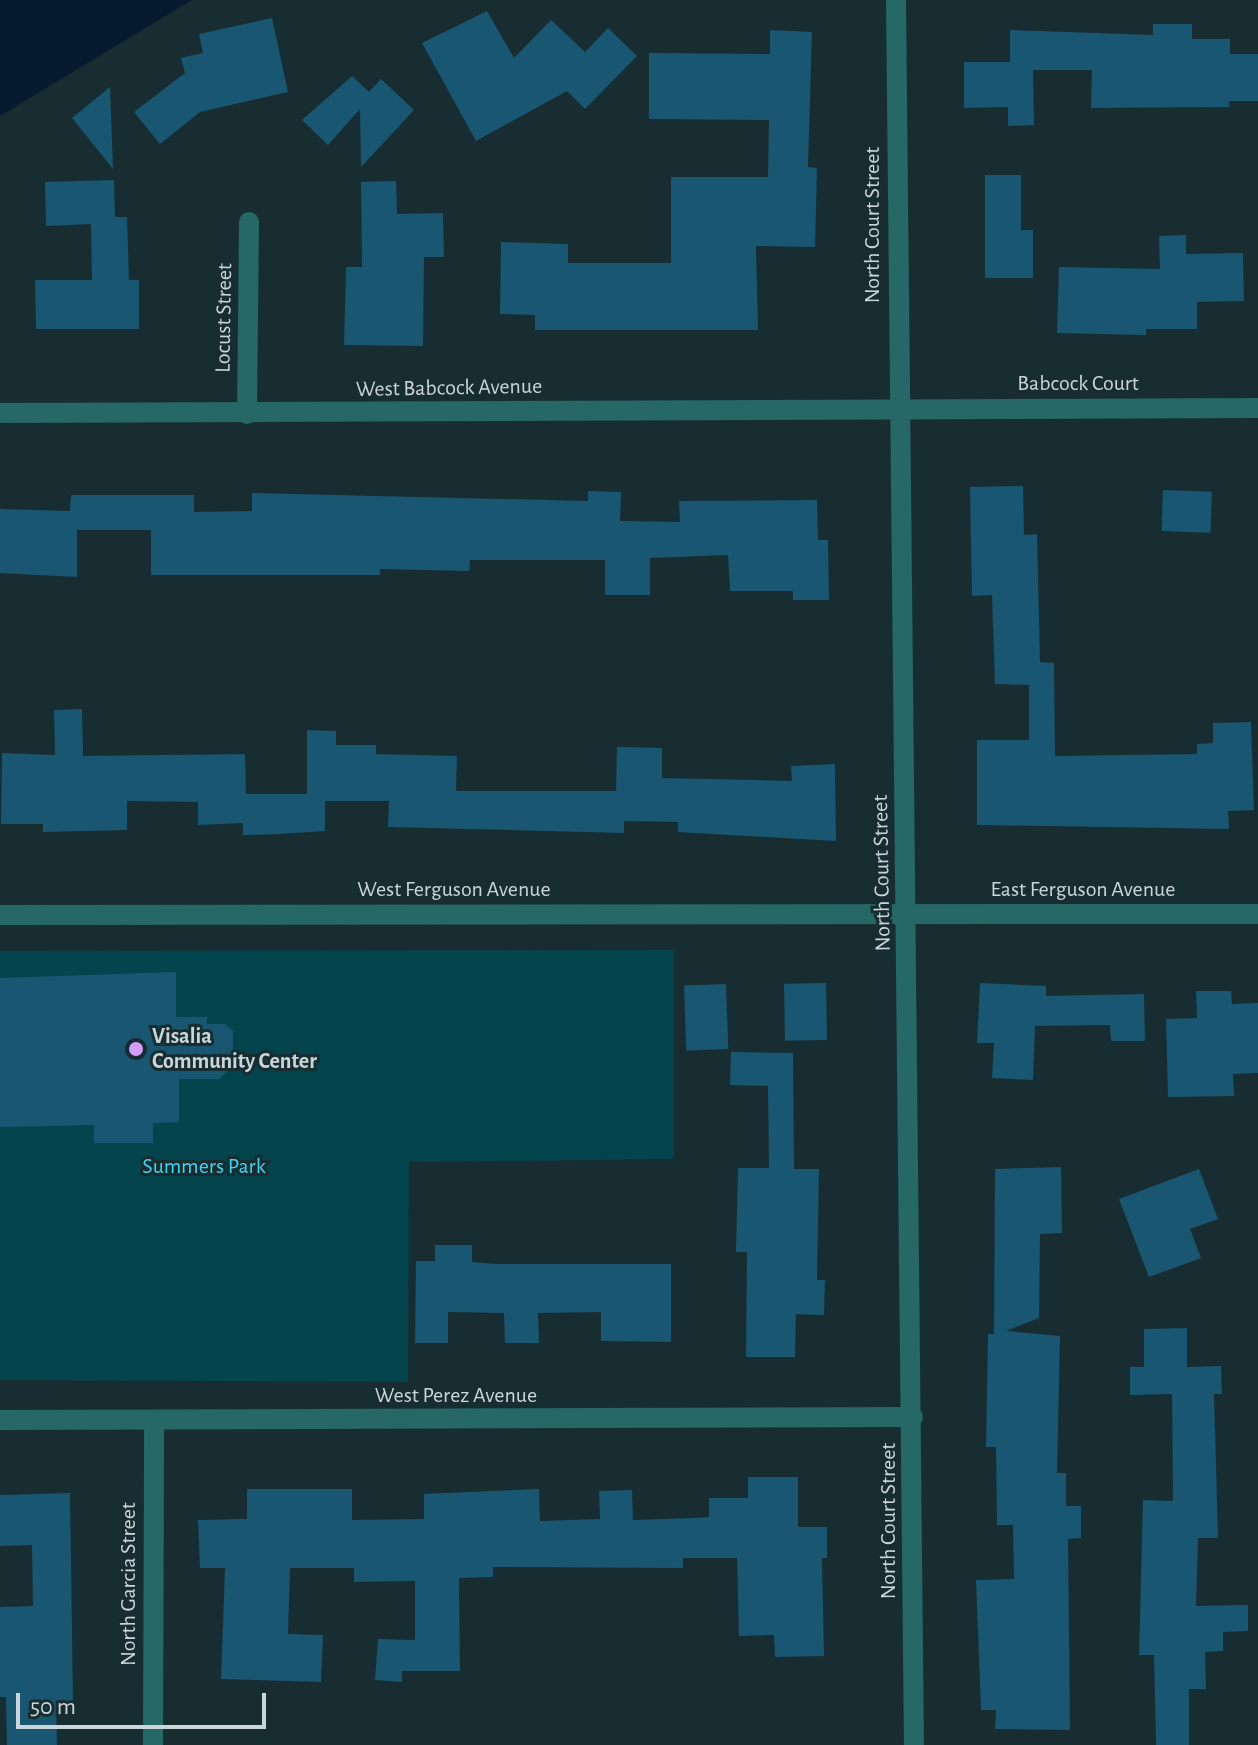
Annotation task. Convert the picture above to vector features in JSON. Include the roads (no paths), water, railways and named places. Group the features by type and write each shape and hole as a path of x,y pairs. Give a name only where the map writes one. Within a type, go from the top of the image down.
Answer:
{"street":[{"name":"North Court Street","path":"896,0 914,1745"},
{"name":"Locust Street","path":"247,414 249,222"},
{"name":"Babcock Court","path":"898,407 1258,408"},
{"name":"West Babcock Avenue","path":"0,413 247,414 898,407"},
{"name":"East Ferguson Avenue","path":"907,913 1258,914"},
{"name":"West Ferguson Avenue","path":"0,915 907,913"},
{"name":"West Perez Avenue","path":"0,1420 154,1422 913,1417"},
{"name":"North Garcia Street","path":"153,1745 154,1422"}],"place":[{"name":"Visalia Community Center","path":"136,1049"}],"park label":[{"name":"Summers Park","path":"204,1167"}]}
